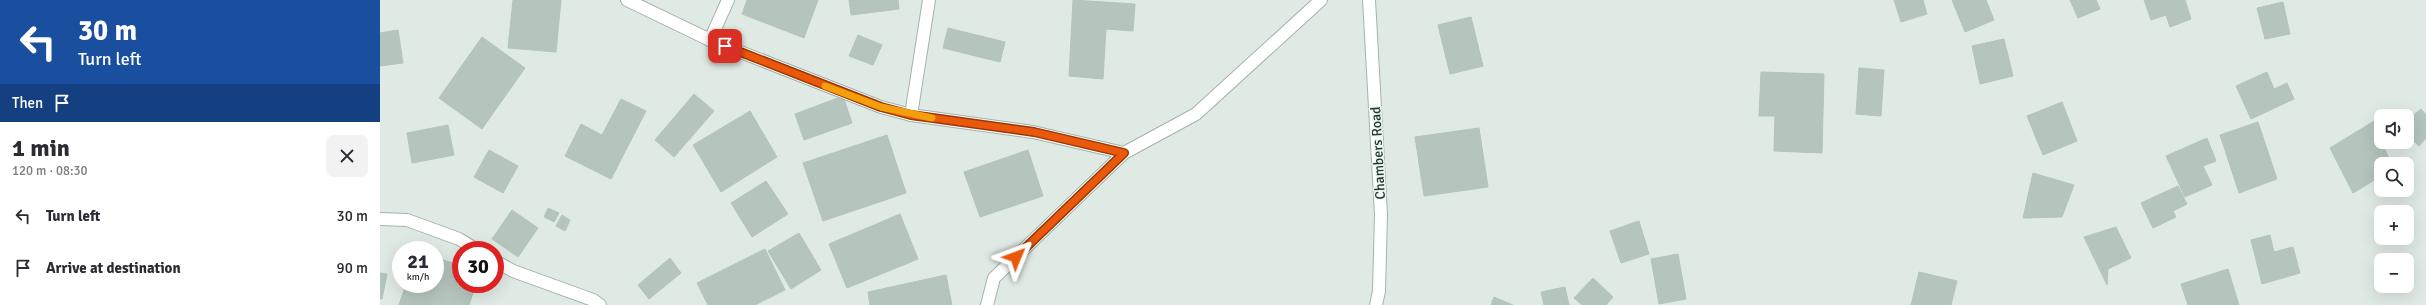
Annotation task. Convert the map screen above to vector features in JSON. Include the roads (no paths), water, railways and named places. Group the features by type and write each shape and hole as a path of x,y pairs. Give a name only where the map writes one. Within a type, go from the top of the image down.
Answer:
{"street":[{"path":"627,0 710,40 881,107 911,115 1034,132 1124,153"},
{"path":"710,40 728,0"},
{"path":"911,115 929,0"},
{"path":"987,305 994,278 1124,153 1196,114 1321,0"},
{"name":"Chambers Road","path":"1370,0 1381,215 1379,291 1376,305"},
{"path":"380,219 407,220 462,241"},
{"path":"504,266 513,271 593,300 600,305"}]}
